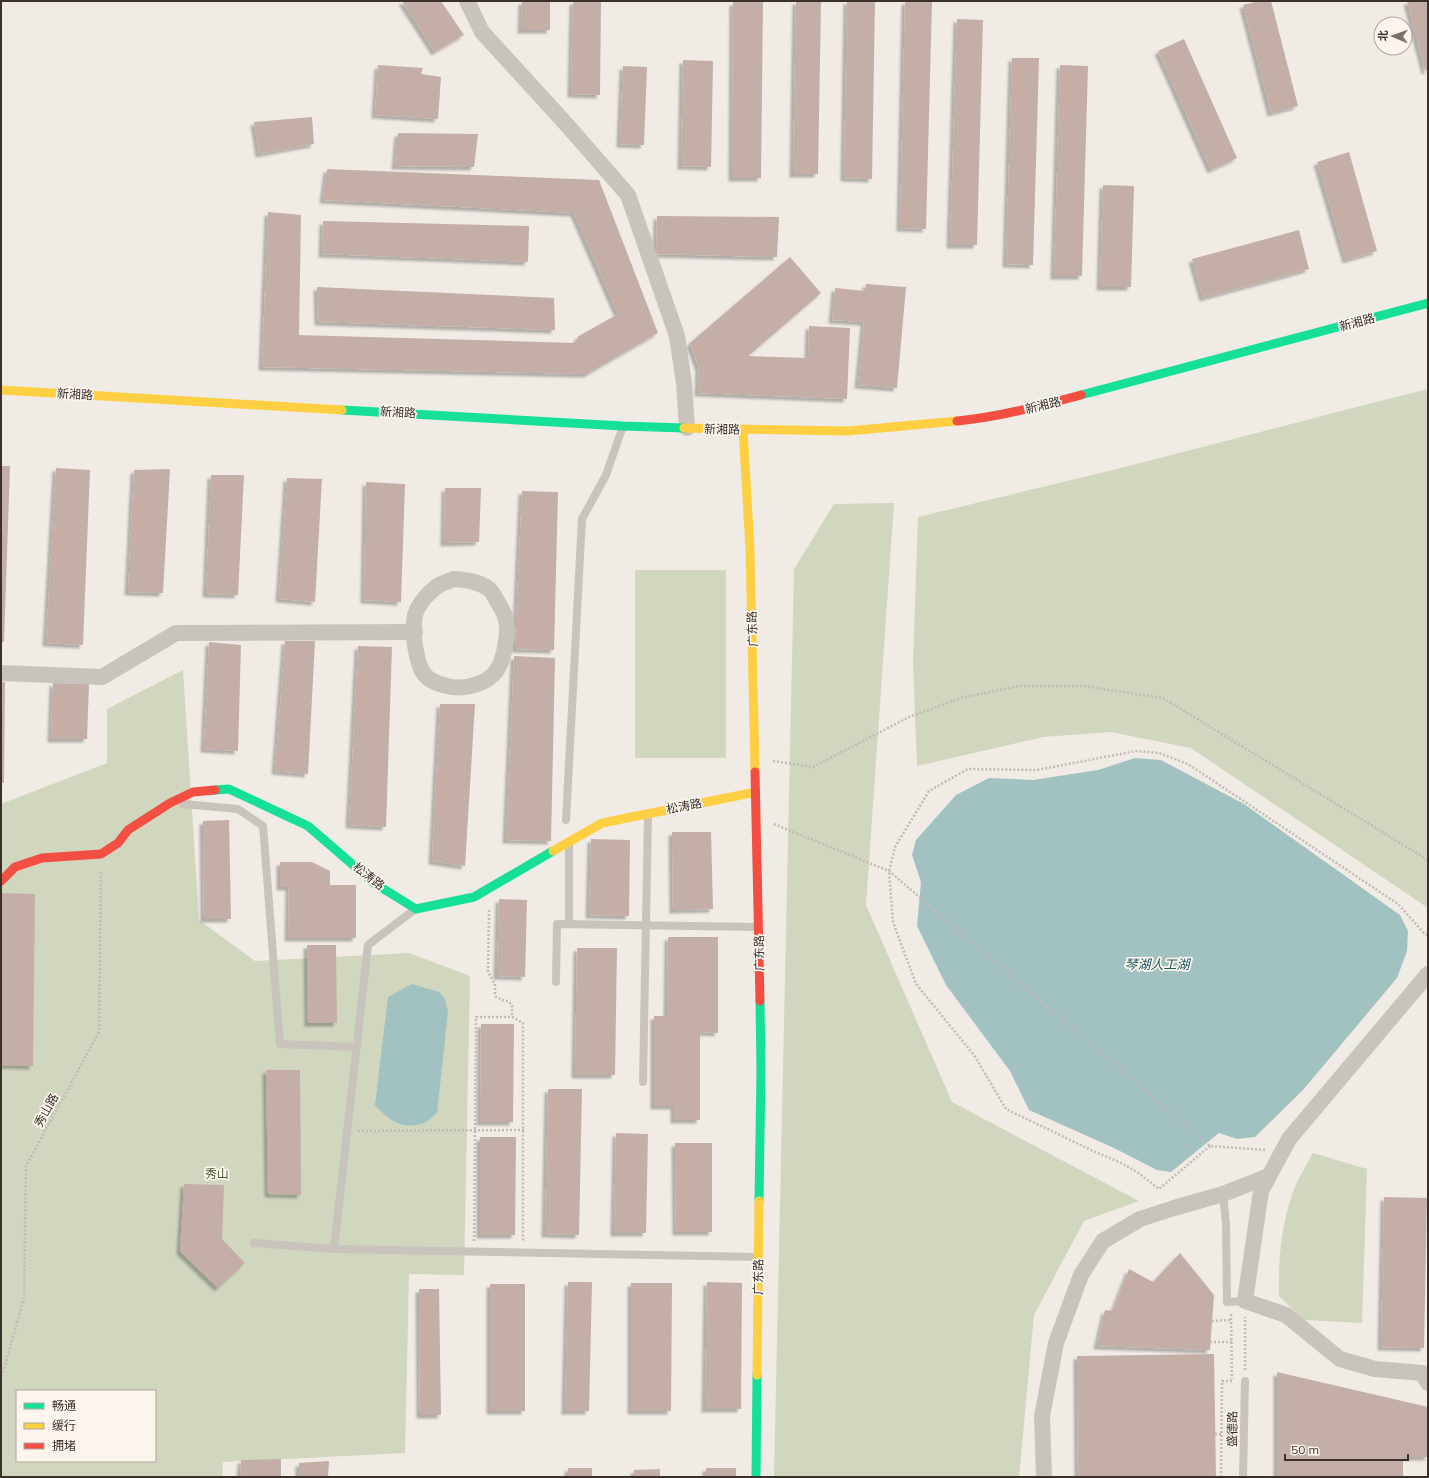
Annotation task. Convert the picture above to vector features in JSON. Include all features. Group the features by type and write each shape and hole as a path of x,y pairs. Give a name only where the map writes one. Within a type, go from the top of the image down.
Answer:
{"street":[{"path":"467,1 482,32 567,125 628,195 677,336 684,383 688,428"},
{"name":"新湘路","path":"1,390 623,426 799,432 848,431 978,419 1031,408 1428,303"},
{"name":"广东路","path":"743,429 750,549 761,1071 756,1477"},
{"path":"454,579 473,581 490,589 500,605 506,620 506,637 503,655 497,671 487,680 471,686 454,688 437,684 424,673 417,661 415,651 415,632 416,614 424,599 436,586 454,579"},
{"path":"1,673 102,676 176,633 415,632"},
{"name":"松涛路","path":"1,881 15,867 42,858 101,854 118,843 128,830 170,802 193,792 229,789 308,826 374,883 416,909 474,897 602,823 756,792"},
{"path":"1428,974 1289,1139 1261,1192 1238,1301 1286,1316 1340,1359 1375,1369 1422,1373 1428,1383"},
{"path":"1044,1477 1042,1416 1056,1343 1081,1275 1103,1241 1140,1220 1174,1208 1223,1194 1269,1176"}],"lane":[{"path":"566,820 582,519 606,475 623,426"},
{"path":"170,802 238,809 263,826 280,1044 357,1047"},
{"path":"643,1082 648,814"},
{"path":"569,842 569,924"},
{"path":"334,1248 368,945 416,909"},
{"path":"556,982 558,924 759,927"},
{"path":"1223,1194 1226,1224 1227,1302 1238,1301"},
{"path":"254,1243 334,1248 758,1257"},
{"name":"盛德路","path":"1243,1477 1245,1381"}],"path":[{"path":"772,761 813,767 909,717 961,698 1020,686 1083,686 1163,698 1428,860"},
{"path":"1210,1146 1159,1189 1137,1172 1121,1163 1006,1109 974,1055 916,984 893,922 889,871 895,848 929,791 968,769 1037,770 1136,751 1159,753 1188,764 1398,904 1424,933 1428,935"},
{"path":"772,823 889,871 1210,1146 1261,1150 1284,1149"},
{"name":"秀山路","path":"1,1376 3,1374 24,1298 26,1166 99,1032 101,854"},
{"path":"490,887 488,972 494,984 495,996 502,1000 508,1000 512,1005 512,1017"},
{"path":"474,1251 476,1017 512,1017 523,1023 523,1252"},
{"path":"347,1131 475,1129 524,1130"},
{"path":"1232,1381 1231,1320 1238,1301"},
{"path":"1221,1477 1222,1381 1245,1381 1238,1301"},
{"path":"1212,1321 1231,1320"},
{"path":"1210,1342 1232,1342"},
{"path":"1215,1434 1221,1434"}],"green space":[{"path":"1428,389 1428,908 1191,748 1111,732 1043,737 917,766 913,662 918,517 1117,469"},
{"path":"894,503 866,905 952,1102 1139,1201 1084,1221 1034,1315 1019,1477 774,1477 794,569 834,504"},
{"path":"635,570 726,570 726,758 635,758"},
{"name":"秀山","path":"183,670 199,920 255,961 409,953 470,976 464,1275 409,1274 405,1453 223,1462 222,1477 1,1477 1,804 107,763 107,709"},
{"path":"1313,1153 1367,1169 1362,1323 1304,1320 1279,1296 1280,1258 1288,1207 1294,1189"}],"water":[{"name":"琴湖人工湖","path":"1135,758 1161,760 1244,804 1400,915 1408,931 1407,951 1397,978 1303,1090 1255,1137 1237,1139 1219,1133 1171,1172 1157,1170 1114,1148 1029,1110 1010,1071 946,985 917,926 921,882 912,855 916,840 956,795 989,778 1033,780 1098,770"},
{"path":"412,984 439,992 445,999 448,1012 437,1113 424,1123 409,1126 396,1123 375,1105 388,997"}],"building":[{"path":"402,1 441,1 464,35 435,52"},
{"path":"522,1 550,1 550,30 521,30"},
{"path":"573,1 601,1 600,95 571,94"},
{"path":"796,1 821,1 818,174 793,174"},
{"path":"847,1 875,1 872,179 844,178"},
{"path":"905,1 932,1 926,229 900,228"},
{"path":"1259,1 1271,1 1298,106 1271,113 1243,5"},
{"path":"1407,1 1428,1 1428,70 1425,71 1413,24 1413,16 1411,16"},
{"path":"733,2 763,2 761,178 732,178"},
{"path":"957,19 983,20 977,245 950,245"},
{"path":"1184,39 1237,158 1211,170 1158,51"},
{"path":"1012,58 1039,58 1033,265 1006,264"},
{"path":"683,60 713,61 711,167 681,166"},
{"path":"378,65 423,68 421,74 441,77 438,119 375,115"},
{"path":"1060,65 1088,66 1082,276 1054,276"},
{"path":"623,66 647,67 644,145 620,144"},
{"path":"312,117 314,144 259,154 254,122"},
{"path":"398,133 478,134 474,167 395,166"},
{"path":"1349,152 1377,251 1346,260 1317,162"},
{"path":"327,169 599,180 658,333 587,374 262,367 268,212 301,215 299,335 574,343 579,336 618,314 574,213 323,200"},
{"path":"1103,185 1134,186 1131,287 1100,287"},
{"path":"657,216 779,217 777,257 656,254"},
{"path":"323,221 529,226 528,262 322,254"},
{"path":"1299,230 1309,269 1203,298 1192,259"},
{"path":"790,257 821,293 748,356 808,358 809,326 850,328 847,399 698,393 699,368 690,343"},
{"path":"866,284 906,287 897,388 858,385 864,322 832,320 835,288 865,291"},
{"path":"317,287 554,298 555,330 318,322"},
{"path":"1,466 10,466 4,642 1,642"},
{"path":"56,468 90,470 83,645 46,643"},
{"path":"170,469 163,593 128,592 134,470"},
{"path":"211,475 244,475 238,595 206,594"},
{"path":"287,478 322,479 315,602 279,599"},
{"path":"366,482 405,484 401,602 364,600"},
{"path":"445,488 481,488 479,542 444,543"},
{"path":"522,491 558,492 554,650 515,649"},
{"path":"285,641 315,641 308,774 275,771"},
{"path":"209,642 241,645 238,751 204,749"},
{"path":"358,646 392,647 386,827 349,825"},
{"path":"514,656 555,658 551,841 506,840"},
{"path":"1,682 5,682 4,783 1,783"},
{"path":"53,683 89,684 87,739 51,739"},
{"path":"440,704 475,704 465,866 432,861"},
{"path":"229,820 231,919 204,919 203,821"},
{"path":"672,832 711,832 713,909 673,910"},
{"path":"591,839 630,840 629,916 589,915"},
{"path":"280,862 312,862 330,871 330,885 356,885 356,938 288,938 289,887 280,887"},
{"path":"1,893 35,894 33,1066 1,1065"},
{"path":"499,899 527,900 525,977 497,976"},
{"path":"668,937 718,937 718,1033 700,1032 700,1120 674,1120 674,1106 654,1106 654,1016 667,1016"},
{"path":"307,945 336,945 337,1023 308,1023"},
{"path":"577,948 617,948 615,1075 575,1075"},
{"path":"481,1024 514,1024 513,1122 480,1122"},
{"path":"266,1070 300,1070 301,1195 268,1194"},
{"path":"548,1089 582,1089 579,1235 545,1234"},
{"path":"616,1133 648,1134 646,1233 614,1233"},
{"path":"480,1137 516,1137 515,1235 480,1235"},
{"path":"675,1143 712,1143 712,1232 676,1232"},
{"path":"184,1184 224,1185 222,1239 245,1263 218,1288 180,1251"},
{"path":"1384,1197 1427,1198 1424,1348 1381,1347"},
{"path":"1180,1253 1214,1295 1210,1350 1097,1346 1105,1310 1113,1311 1129,1269 1153,1282"},
{"path":"568,1282 592,1282 589,1411 565,1411"},
{"path":"707,1282 742,1283 741,1409 705,1409"},
{"path":"631,1283 672,1283 671,1411 631,1411"},
{"path":"490,1284 525,1284 525,1411 490,1411"},
{"path":"419,1289 439,1289 441,1415 420,1415"},
{"path":"1214,1354 1216,1477 1078,1477 1077,1356"},
{"path":"1277,1372 1428,1407 1428,1457 1403,1457 1403,1477 1277,1477"},
{"path":"281,1459 281,1477 240,1477 241,1460"},
{"path":"329,1461 328,1477 299,1477 299,1463"},
{"path":"568,1468 592,1468 592,1477 568,1477"},
{"path":"706,1468 736,1468 736,1477 706,1477"},
{"path":"660,1469 660,1477 634,1477 634,1470"}],"traffic: fast":[{"path":"1081,395 1428,303"},
{"path":"342,410 623,426 684,428"},
{"path":"215,790 229,789 308,826 374,883 416,909 474,897 553,851"},
{"path":"759,1201 761,1071 760,1001"},
{"path":"756,1477 757,1375"}],"traffic: slow":[{"path":"1,390 342,410"},
{"path":"684,428 848,431 957,421"},
{"path":"743,429 750,549 755,772"},
{"path":"553,851 602,823 756,792"},
{"path":"757,1375 759,1201"}],"traffic: jam":[{"path":"957,421 1004,414 1081,395"},
{"path":"755,772 760,1001"},
{"path":"1,881 15,867 42,858 101,854 118,843 128,830 170,803 193,792 215,790"}]}
